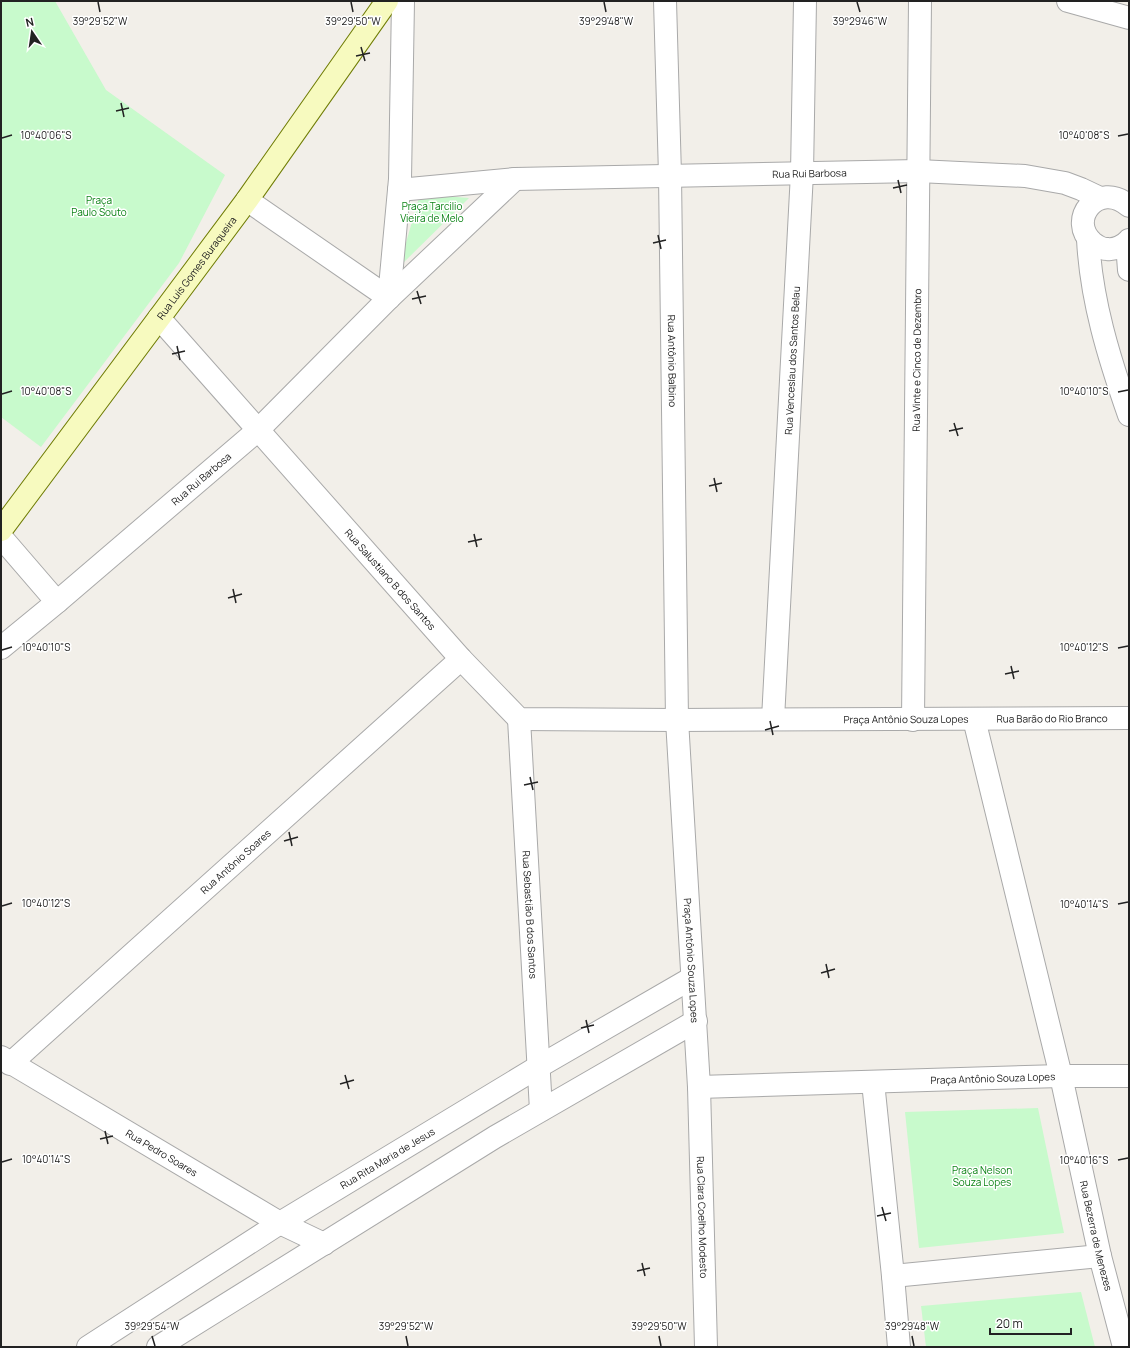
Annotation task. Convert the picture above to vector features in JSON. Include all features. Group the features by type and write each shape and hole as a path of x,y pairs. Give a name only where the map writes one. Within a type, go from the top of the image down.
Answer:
{"main road":[{"name":"Rua Luís Gomes Buraqueira","path":"1,530 247,200 387,1"}],"street":[{"path":"389,298 399,190 403,1"},
{"name":"Rua Antônio Balbino","path":"665,1 670,175 677,720"},
{"name":"Rua Venceslau dos Santos Belau","path":"773,719 802,173 805,1"},
{"name":"Rua Vinte e Cinco de Dezembro","path":"913,720 920,1"},
{"path":"1068,1 1129,18"},
{"name":"Rua Rui Barbosa","path":"515,178 918,171 1025,176 1064,182 1100,198"},
{"path":"389,298 515,178"},
{"path":"399,190 515,178"},
{"path":"1128,241 1118,248 1107,249 1096,246 1088,239 1084,231 1083,221 1086,211 1092,203 1100,198 1111,197 1120,200 1129,206"},
{"path":"247,200 389,298"},
{"path":"1088,239 1090,275 1101,328 1129,413"},
{"path":"1128,241 1129,270"},
{"name":"Rua Rui Barbosa","path":"1,648 258,430 389,298"},
{"name":"Rua Salustiano B dos Santos","path":"159,318 461,659 519,719"},
{"path":"1,537 57,602"},
{"name":"Rua Antônio Soares","path":"6,1060 461,659"},
{"name":"Rua Barão do Rio Branco","path":"974,719 1129,718"},
{"path":"519,719 677,720"},
{"name":"Rua Sebastião B dos Santos","path":"519,719 541,1110"},
{"name":"Praça Antônio Souza Lopes","path":"974,719 1061,1076 699,1087 677,720 913,720 974,719"},
{"name":"Rua Rita Maria de Jesus","path":"88,1347 280,1223 538,1067 692,978"},
{"path":"158,1347 494,1137 696,1021"},
{"name":"Rua Pedro Soares","path":"6,1060 280,1223 324,1244"},
{"path":"1061,1076 1129,1076"},
{"name":"Rua Bezerra de Menezes","path":"1061,1076 1100,1256 1124,1347"},
{"path":"873,1082 899,1347"},
{"name":"Rua Clara Coelho Modesto","path":"699,1087 706,1347"},
{"path":"893,1276 1100,1256"}],"green space":[{"name":"Praça Paulo Souto","path":"1,1 55,1 106,90 225,175 179,263 41,447 1,417"},
{"name":"Praça Tarcilio Vieira de Melo","path":"420,194 469,198 399,267"},
{"name":"Praça Nelson Souza Lopes","path":"1038,1108 1064,1233 919,1248 905,1112"},
{"path":"1081,1292 1095,1347 926,1347 921,1306"}]}
